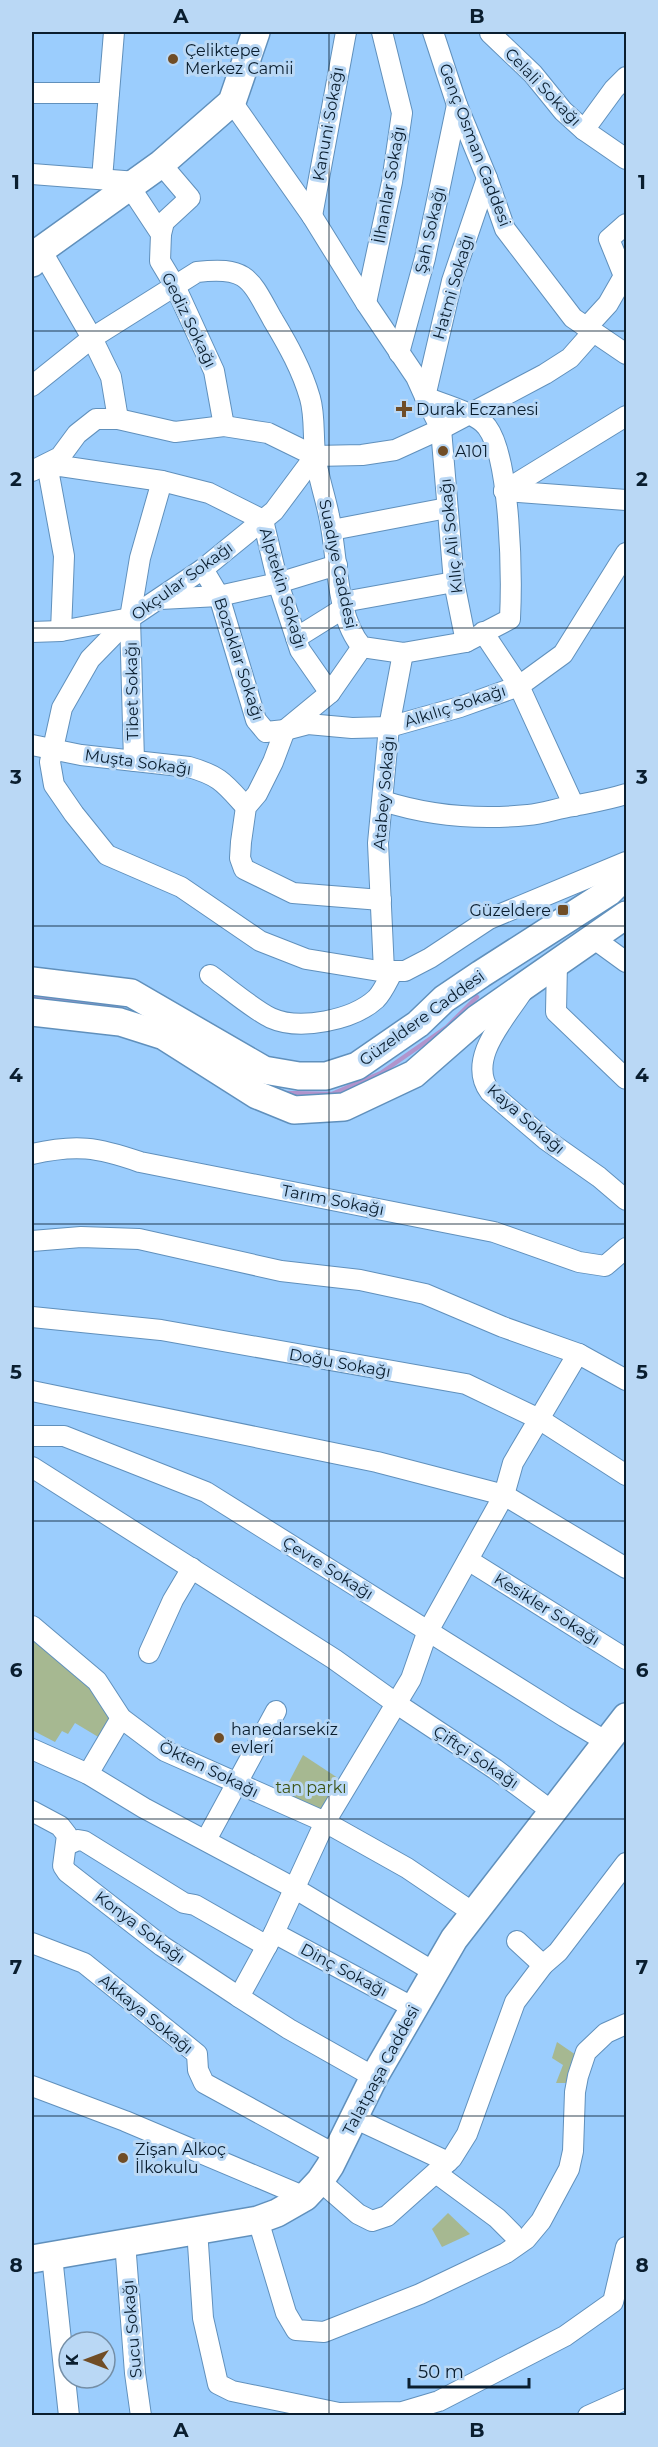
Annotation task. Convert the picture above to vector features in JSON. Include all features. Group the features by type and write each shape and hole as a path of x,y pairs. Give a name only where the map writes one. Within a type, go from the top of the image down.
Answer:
{"main road":[{"path":"36,257 161,164 232,102 256,32"},
{"name":"Güzeldere Caddesi","path":"32,981 130,993 264,1070 299,1076 326,1076 357,1066 418,1024 444,999 609,892 627,874"},
{"name":"Güzeldere Caddesi","path":"32,1012 120,1022 164,1036 257,1095 294,1110 344,1107 414,1074 478,1018 627,915"},
{"path":"120,1022 129,1016 133,1009 135,1003 130,993"},
{"name":"Talatpaşa Caddesi","path":"42,2257 258,2220 277,2213 312,2189 336,2155 374,2077 454,1939 627,1717"}],"street":[{"path":"102,179 114,32"},
{"name":"Kanuni Sokağı","path":"312,216 346,32"},
{"name":"İlhanlar Sokağı","path":"366,303 392,182 402,113 382,32"},
{"name":"Genç Osman Caddesi","path":"433,32 457,105 505,229 573,318 627,354"},
{"name":"Celali Sokağı","path":"489,32 533,74 563,111 584,130 627,159"},
{"path":"584,130 614,89 627,77"},
{"path":"32,93 110,93"},
{"path":"232,102 312,216 366,303 416,377 441,429"},
{"name":"Şah Sokağı","path":"399,353 425,258 457,105"},
{"path":"161,164 190,198 164,222 161,234"},
{"path":"32,174 102,179 134,184 161,234"},
{"name":"Hatmi Sokağı","path":"425,397 452,281 487,178"},
{"path":"61,631 64,556 39,467 60,457 77,434 96,419 118,419 175,432 224,426 268,433 315,456 362,455 395,450 441,429 570,358 608,304 624,276 609,239 627,224"},
{"name":"Gediz Sokağı","path":"161,234 160,261 175,286 214,371 224,426"},
{"path":"36,257 92,338 111,377 118,419"},
{"name":"Suadıye Caddesi","path":"32,386 92,338 197,272 214,270 241,274 254,285 295,357 311,401 315,456 332,530 344,605 354,638 362,647 406,652 475,637 510,619 512,583 504,491 493,439 486,425 468,414 425,397"},
{"path":"504,491 627,416"},
{"name":"Kılıç Ali Sokağı","path":"441,429 454,582 475,637"},
{"name":"Okçular Sokağı","path":"315,456 274,511 216,556 203,569 130,618 90,659 62,708 50,762 54,785 107,855 181,887 260,941 306,959 388,971"},
{"name":"Alptekin Sokağı","path":"39,467 162,481 209,493 263,520 278,583 300,650 330,693"},
{"name":"Tibet Sokağı","path":"134,761 130,618 140,558 162,481"},
{"path":"504,491 627,500"},
{"path":"332,530 447,508"},
{"name":"Alkılıç Sokağı","path":"285,730 308,724 352,728 389,727 460,707 519,686 563,654 627,553"},
{"path":"160,599 219,596 278,583 337,565"},
{"name":"Bozoklar Sokağı","path":"203,569 219,596 256,720 266,732 285,730"},
{"path":"296,638 344,605 454,582"},
{"path":"32,632 61,631 130,618"},
{"path":"475,637 519,686 574,806"},
{"path":"362,647 330,693 285,730 273,762 257,794 246,807 240,858 244,869 293,893 381,900"},
{"name":"Atabey Sokağı","path":"388,971 378,843 389,727 406,652"},
{"name":"Muşta Sokağı","path":"32,745 189,767 213,774 221,779 246,807"},
{"path":"383,801 404,808 467,818 530,815 601,802 627,794"},
{"path":"210,975 269,1017 285,1023 315,1023 360,1011 378,997 388,971 405,971 430,958 489,920 627,862"},
{"path":"593,938 627,962"},
{"path":"557,963 556,1012 627,1079"},
{"name":"Kaya Sokağı","path":"526,984 486,1049 481,1067 483,1083 490,1092 544,1139 599,1177 627,1200"},
{"name":"Tarım Sokağı","path":"32,1155 75,1147 106,1150 140,1162 494,1232 579,1262 605,1266 623,1259"},
{"path":"32,1241 81,1237 138,1239 281,1271 360,1280 425,1294 503,1327 579,1354 627,1380"},
{"name":"Doğu Sokağı","path":"32,1317 161,1330 466,1384 539,1419 627,1475"},
{"path":"374,2077 289,2029 239,1997 271,1939 325,1822 411,1679 429,1630 504,1495 513,1463 579,1354"},
{"path":"32,1391 377,1462 504,1495 627,1568"},
{"name":"Çevre Sokağı","path":"32,1436 64,1436 207,1492 429,1630 565,1718 608,1742"},
{"name":"Çiftçi Sokağı","path":"32,1467 334,1659 495,1769 553,1812"},
{"name":"Kesikler Sokağı","path":"468,1560 627,1659"},
{"path":"149,1653 173,1600 192,1568"},
{"name":"Ökten Sokağı","path":"32,1626 98,1681 121,1718 165,1751 325,1822 407,1868 475,1914"},
{"path":"206,1840 276,1711"},
{"path":"88,1774 121,1718"},
{"path":"32,1749 88,1774 144,1808 294,1888 434,1972"},
{"path":"32,1811 60,1826 67,1836 67,1845"},
{"name":"Dinç Sokağı","path":"67,1845 78,1839 84,1841 184,1903 195,1905 271,1939 414,2008"},
{"name":"Konya Sokağı","path":"67,1845 63,1866 67,1872 162,1946 239,1997"},
{"path":"32,2086 312,2189 372,2221 387,2216 442,2167 467,2134 515,2002 626,1866"},
{"path":"517,1941 543,1965"},
{"name":"Akkaya Sokağı","path":"32,1943 84,1963 197,2054 198,2070 204,2083 336,2155"},
{"path":"258,2220 286,2313 296,2330 324,2332 420,2294 506,2253 526,2238 541,2221 569,2169 573,2151 575,2092 586,2052 606,2033 627,2024"},
{"path":"354,2118 442,2167 513,2234"},
{"path":"197,2229 203,2318 218,2384 232,2391 339,2413 402,2412 439,2401 564,2336 612,2302 627,2247"},
{"name":"Sucu Sokağı","path":"125,2242 135,2373 141,2415"},
{"path":"42,2257 69,2415"},
{"path":"588,2415 627,2399"}],"green space":[{"path":"32,1631 94,1685 116,1718 100,1738 75,1723 68,1734 62,1731 55,1742 32,1730"},
{"name":"tan parkı","path":"303,1755 344,1782 324,1817 280,1799"},
{"path":"557,2042 576,2055 570,2069 568,2083 556,2083 563,2065 552,2058"},
{"path":"448,2213 470,2234 442,2247 432,2229"}],"waterway":[{"path":"32,998 49,997 122,1009"},
{"path":"283,1093 332,1094 381,1073 447,1027 477,997"}],"place":[{"name":"Çeliktepe Merkez Camii","path":"173,59"},
{"name":"Durak Eczanesi","path":"404,409"},
{"name":"A101","path":"443,451"},
{"name":"Güzeldere","path":"563,910"},
{"name":"hanedarsekiz evleri","path":"219,1738"},
{"name":"Zişan Alkoç İlkokulu","path":"123,2158"}]}
